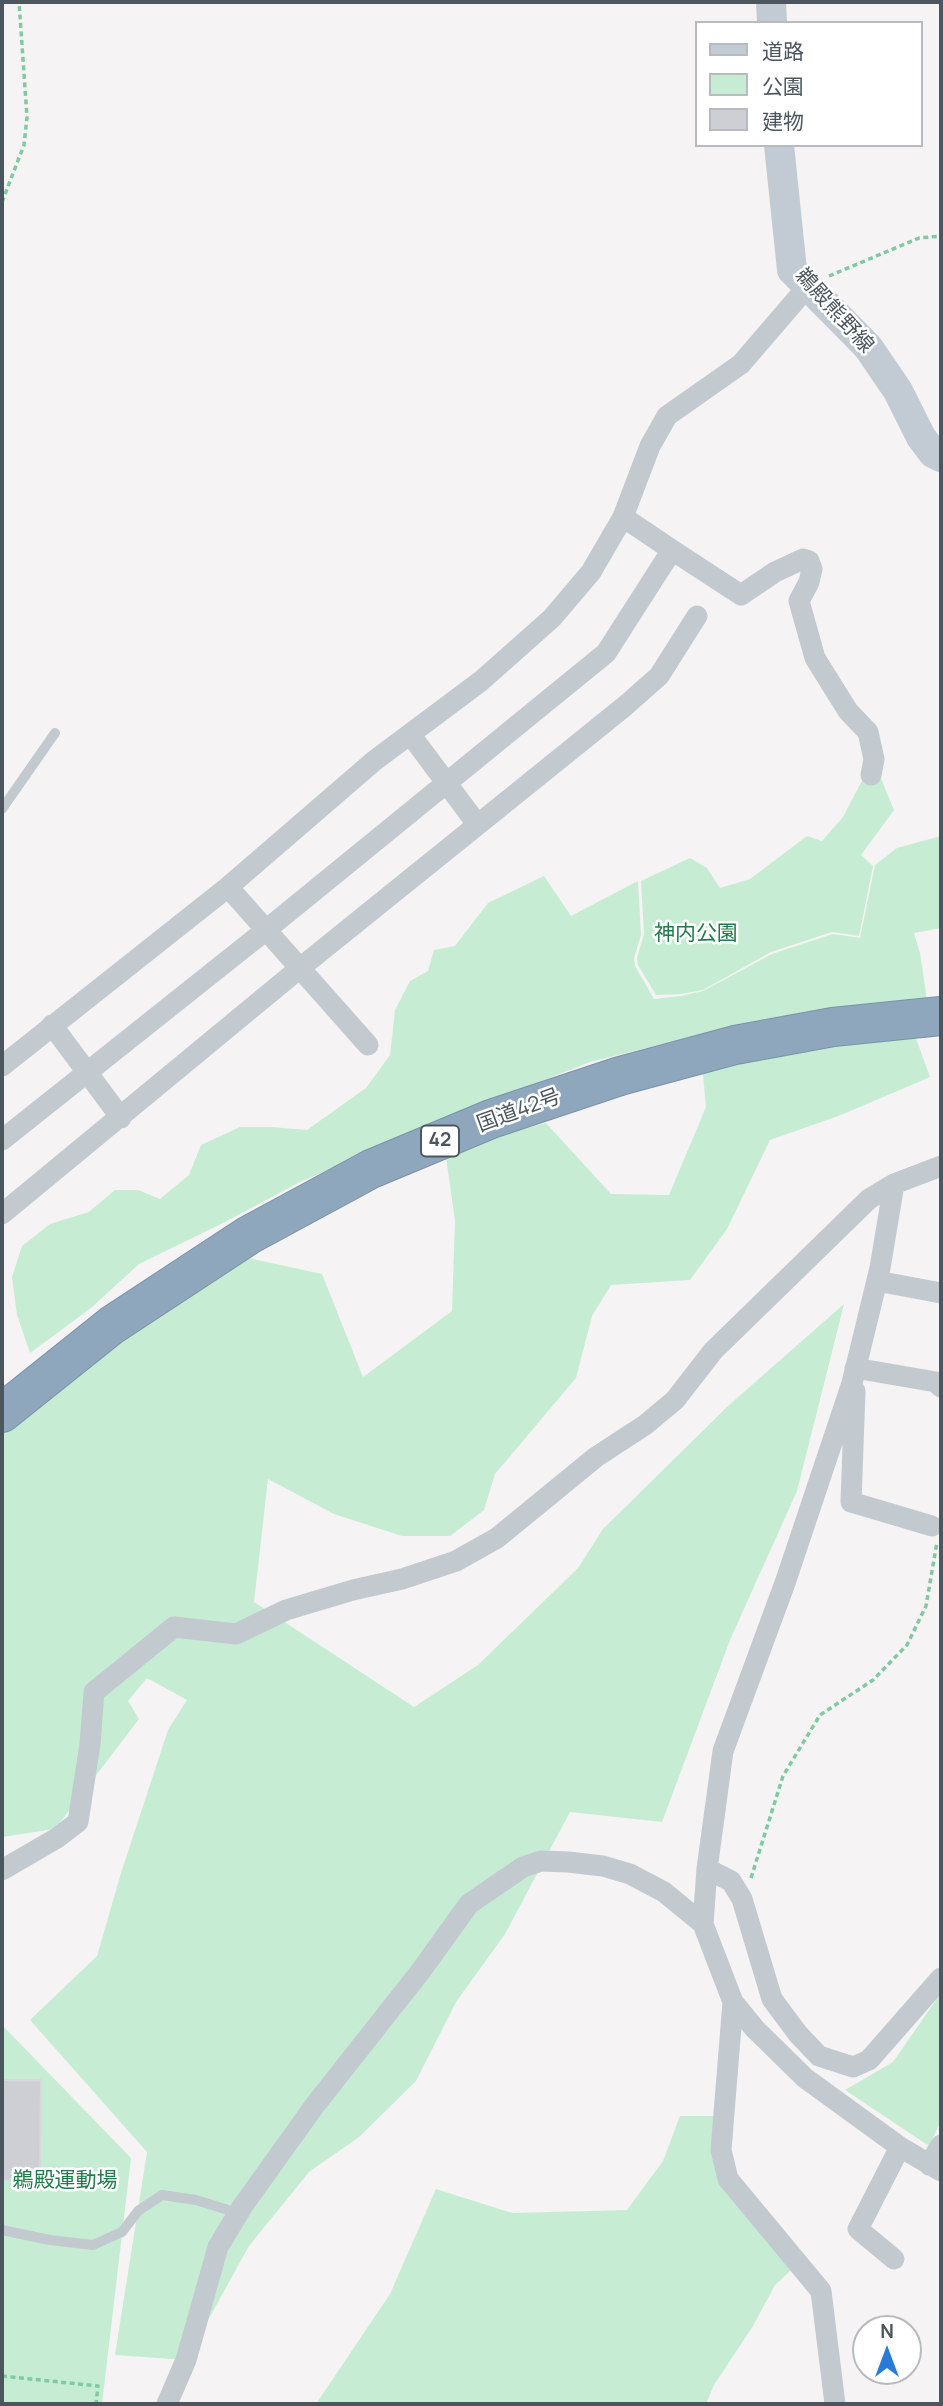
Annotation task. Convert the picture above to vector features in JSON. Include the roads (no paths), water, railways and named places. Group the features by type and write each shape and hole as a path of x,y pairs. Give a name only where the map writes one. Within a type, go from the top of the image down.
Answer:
{"highway":[{"name":"国道42号","path":"2,1413 112,1325 249,1235 383,1164 491,1119 620,1076 735,1045 833,1027 941,1016"}],"main road":[{"path":"771,2 772,21"},
{"name":"鵜殿熊野線","path":"779,147 792,270 868,347 898,391 921,437 933,453 941,457"}],"street":[{"path":"3,1063 228,887 374,761 481,681 552,618 591,572 623,517 650,446 667,416 741,364 808,286"},
{"path":"623,517 741,595 775,572 803,559 809,561 812,569 809,582 799,601 815,658 848,711 868,732 874,759 871,775"},
{"path":"2,1140 266,930 606,653 672,550"},
{"path":"2,1214 300,968 625,706 659,676 696,616"},
{"path":"410,734 477,824"},
{"path":"228,887 368,1045"},
{"path":"52,1025 121,1118"},
{"path":"2,1870 57,1838 78,1822 90,1744 94,1692 174,1627 236,1634 286,1610 402,1579 456,1561 497,1538 596,1457 645,1425 676,1400 713,1351 869,1199 894,1184 941,1166"},
{"path":"894,1184 877,1281 853,1376 785,1583 723,1751 707,1869 703,1924 733,2002 755,2029 805,2078 900,2147 935,2168 941,2145"},
{"path":"877,1281 941,1293"},
{"path":"853,1376 936,1382 941,1387"},
{"path":"853,1376 857,1394 851,1502 936,1528"},
{"path":"167,2404 186,2360 218,2247 238,2213 315,2105 420,1972 469,1904 523,1867 541,1861 603,1866 630,1874 664,1892 703,1924"},
{"path":"707,1869 731,1881 743,1903 772,1999 798,2034 819,2056 853,2067 869,2060 941,1978"},
{"path":"733,2002 722,2150 728,2179 821,2291 835,2404"},
{"path":"894,2259 858,2229 900,2147"}],"lane":[{"path":"2,809 55,733"},
{"path":"2,2230 93,2245 122,2232 138,2211 162,2195 196,2200 238,2213"}],"park label":[{"name":"神内公園","path":"696,934"},
{"name":"鵜殿運動場","path":"65,2181"}]}
